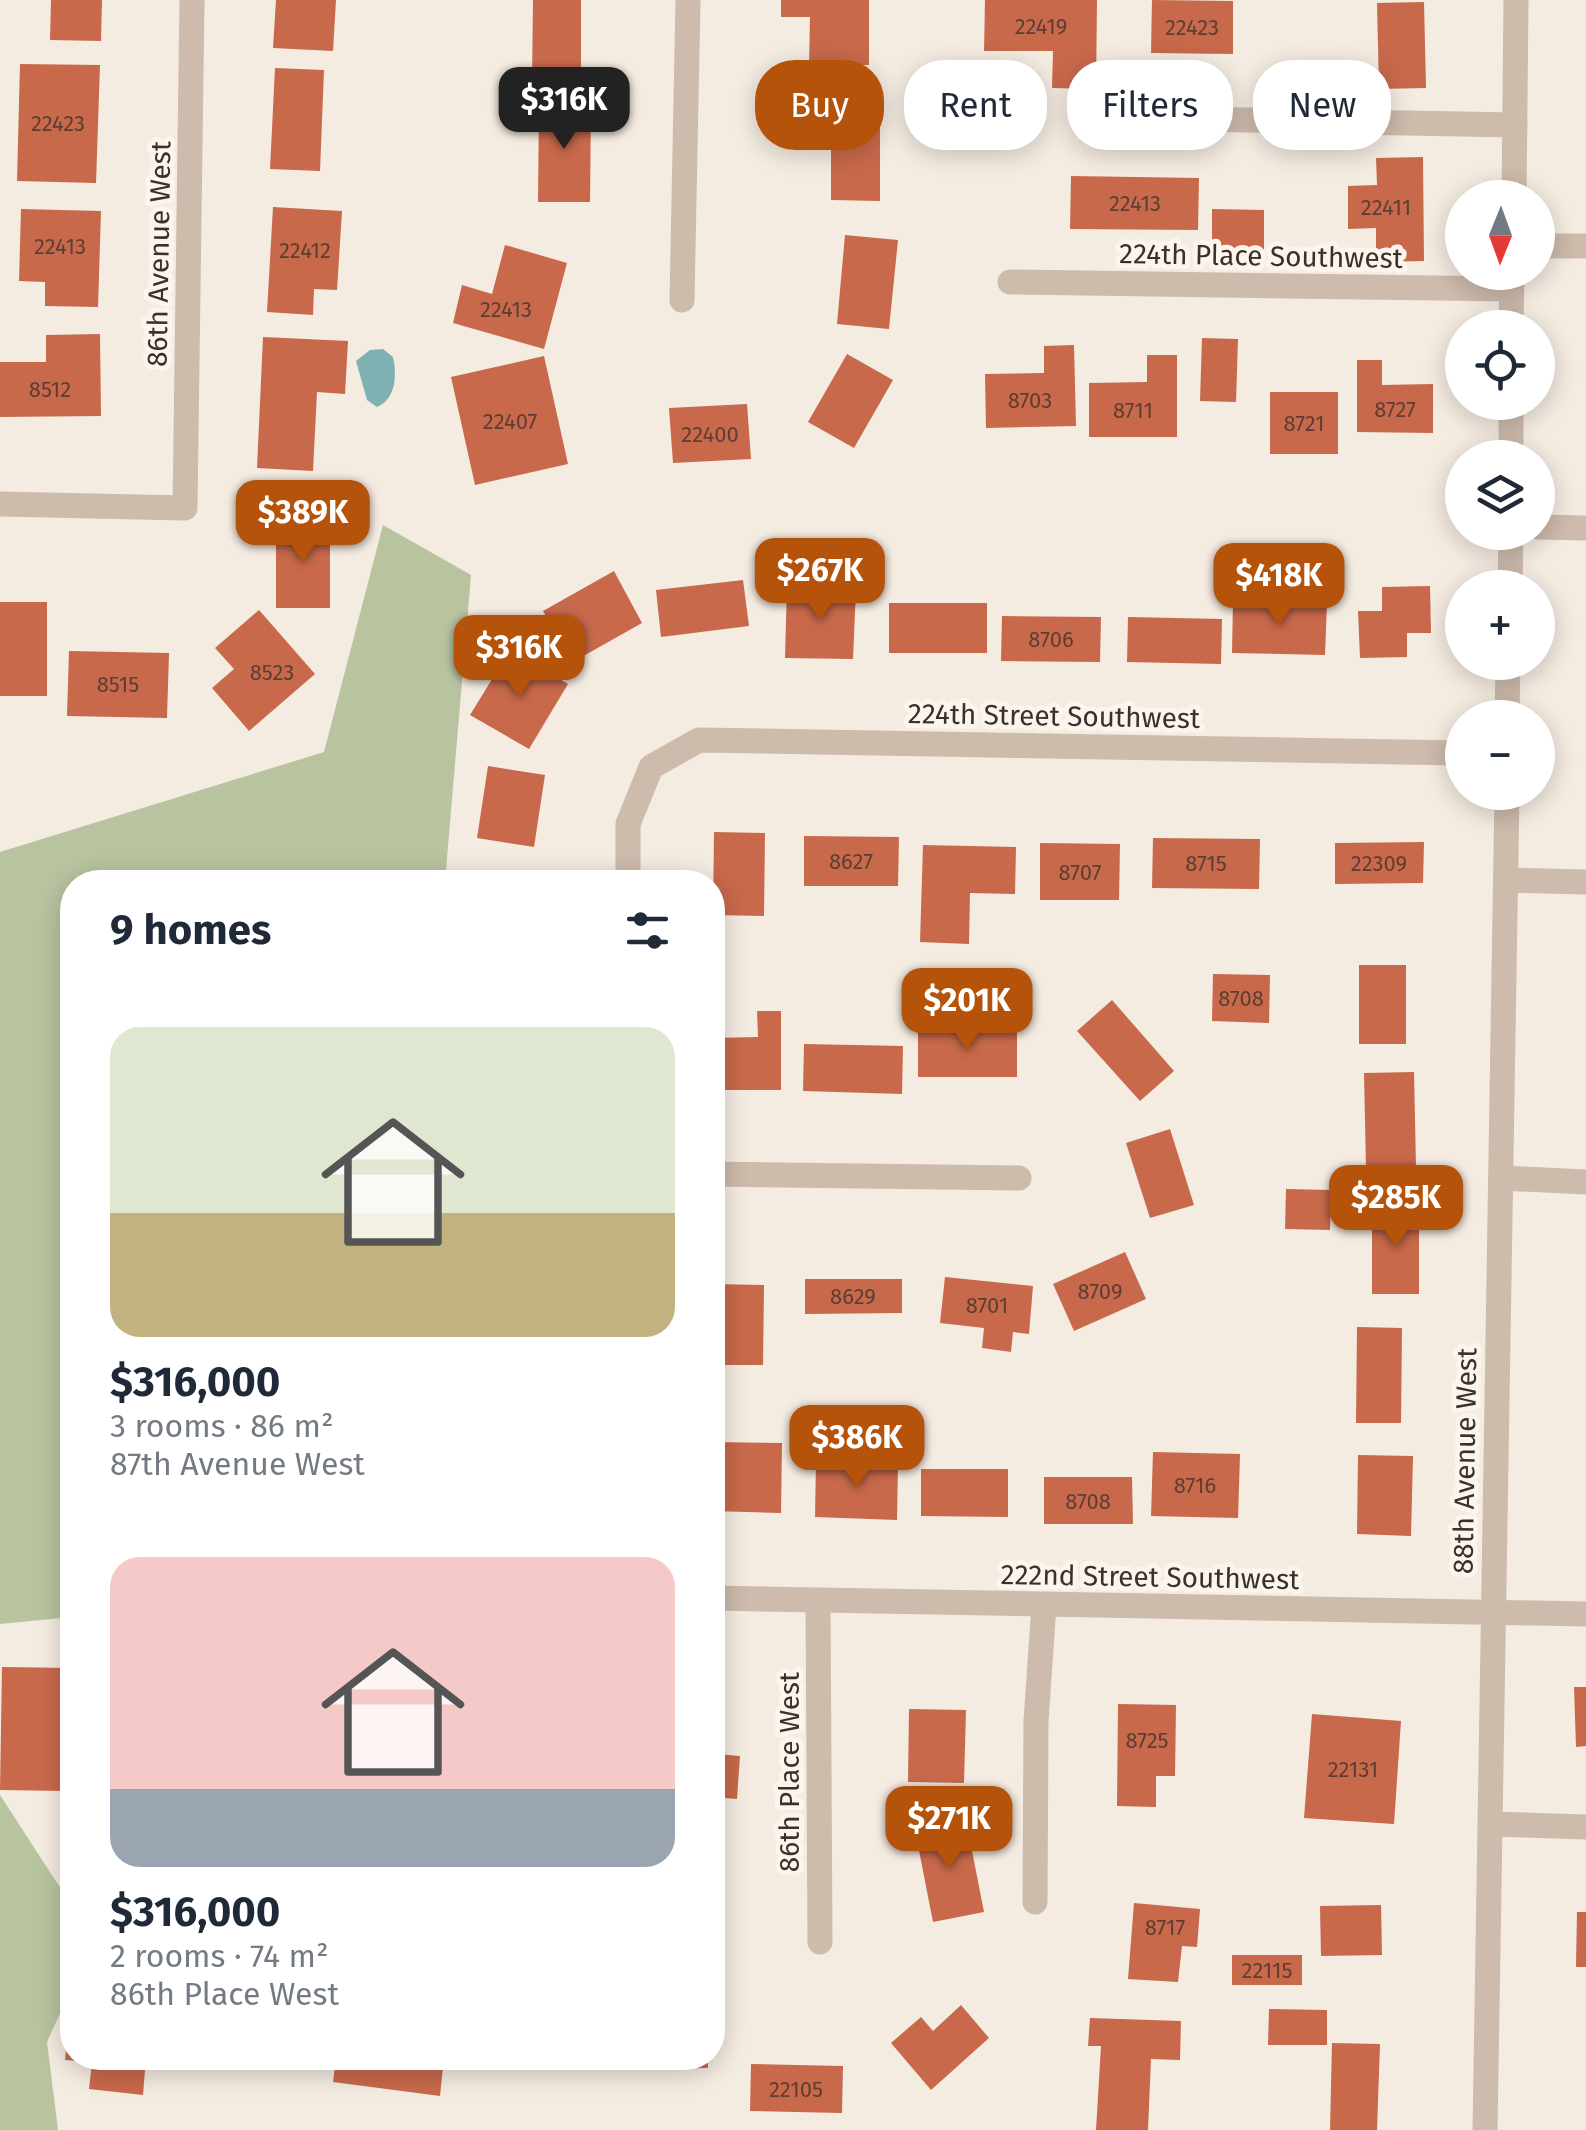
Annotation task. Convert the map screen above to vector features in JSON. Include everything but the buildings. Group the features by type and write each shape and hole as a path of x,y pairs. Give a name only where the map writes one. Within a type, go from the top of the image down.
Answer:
{"street":[{"name":"86th Avenue West","path":"0,504 185,508 192,0"},
{"path":"682,300 688,0"},
{"path":"1514,180 1516,0"},
{"path":"1233,120 1514,125"},
{"path":"1555,246 1586,246"},
{"name":"224th Place Southwest","path":"1010,282 1445,281"},
{"path":"1555,527 1586,528"},
{"name":"224th Street Southwest","path":"628,870 628,824 652,767 698,740 1445,753"},
{"name":"88th Avenue West","path":"1485,2130 1507,810"},
{"path":"1506,880 1586,882"},
{"path":"725,1174 1019,1178"},
{"path":"1501,1178 1586,1182"},
{"name":"222nd Street Southwest","path":"725,1598 1586,1614"},
{"name":"86th Place West","path":"818,1601 820,1942"},
{"path":"1035,1902 1036,1722 1044,1605"},
{"path":"1490,1824 1586,1827"}],"green space":[{"path":"383,525 471,575 446,870 60,870 60,1618 0,1624 0,852 324,752"},
{"path":"0,1795 60,1888 60,2013 47,2042 58,2130 0,2130"}],"water":[{"path":"383,349 393,357 395,379 388,398 377,407 367,400 356,361 370,350"}]}
